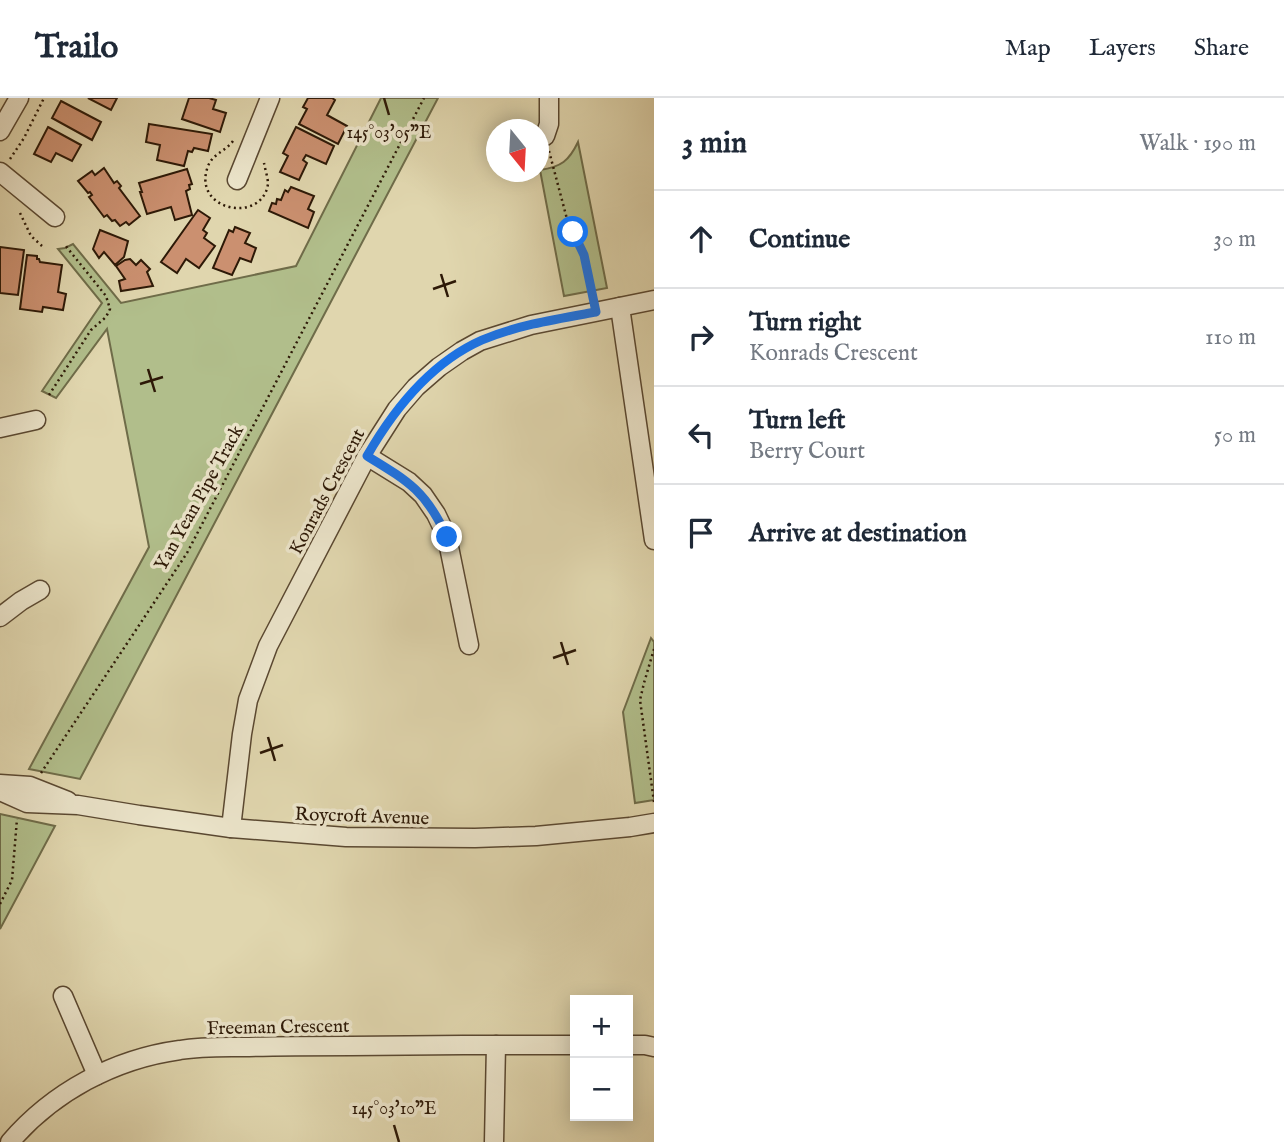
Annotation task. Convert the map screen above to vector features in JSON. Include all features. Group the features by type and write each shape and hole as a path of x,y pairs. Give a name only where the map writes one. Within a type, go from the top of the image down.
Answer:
{"street":[{"path":"0,131 19,98"},
{"path":"237,180 270,98"},
{"path":"549,98 549,119"},
{"path":"3,168 55,217"},
{"name":"Konrads Crescent","path":"231,828 248,700 268,646 367,456 397,409 416,387 439,367 480,341 531,324 654,300"},
{"path":"620,307 654,540"},
{"path":"0,428 36,420"},
{"path":"367,456 409,482 423,495 436,514 447,537 469,645"},
{"path":"0,617 40,590"},
{"name":"Roycroft Avenue","path":"0,784 29,795 43,805 78,805 231,828 346,837 463,839 536,836 651,825"},
{"name":"Roycroft Avenue","path":"0,792 29,795"},
{"path":"63,996 97,1075"},
{"path":"494,1142 496,1045"},
{"name":"Freeman Crescent","path":"10,1142 55,1100 97,1075 157,1054 209,1047 570,1045"}],"path":[{"path":"3,168 24,138 44,98"},
{"name":"Yan Yean Pipe Track","path":"0,904 12,880 17,815 53,754 187,553 424,98"},
{"path":"549,150 568,219 584,255 596,312"},
{"path":"18,209 31,236 43,246"},
{"path":"49,395 91,330 106,317 110,309 106,296 65,245"},
{"path":"654,649 640,700 654,802"}],"green space":[{"path":"381,98 438,98 80,779 29,769 149,547 107,329 56,398 42,391 102,303 58,249 73,244 121,303 296,266"},
{"path":"578,142 607,288 564,296 542,182 549,182 549,168 564,162"},
{"path":"651,638 654,642 654,800 635,803 623,712"},
{"path":"0,814 55,826 0,929"}],"building":[{"path":"88,98 117,98 111,110"},
{"path":"189,98 216,100 213,109 226,113 220,132 182,119"},
{"path":"308,98 335,100 327,115 347,126 338,144 299,124 307,109 303,107"},
{"path":"61,101 101,122 92,140 52,118"},
{"path":"149,124 212,134 208,151 194,148 192,152 188,151 184,166 157,160 160,145 146,142"},
{"path":"48,127 81,145 72,161 56,153 51,162 34,154"},
{"path":"296,127 334,146 326,164 306,155 303,160 307,163 299,180 280,172 288,156 283,153"},
{"path":"104,168 114,183 117,181 121,186 119,188 140,216 129,225 126,222 120,226 107,215 104,217 89,197 92,195 90,192 78,181 92,171 95,175"},
{"path":"187,169 192,184 186,191 192,215 175,220 171,207 147,214 139,183"},
{"path":"291,187 314,196 308,209 314,212 308,228 269,211 272,203 276,204 277,199 281,200 285,190 288,192"},
{"path":"198,210 210,218 203,230 207,233 204,238 215,246 199,268 186,259 177,273 161,262"},
{"path":"235,227 250,233 245,243 256,248 251,262 240,258 232,275 213,268 229,230 233,232"},
{"path":"100,230 128,241 124,257 115,265 104,252 99,258 93,249"},
{"path":"0,247 24,250 18,295 0,293"},
{"path":"27,255 37,256 40,262 62,265 58,292 66,294 63,310 43,307 42,312 20,309"},
{"path":"130,259 136,265 141,260 150,269 147,272 153,286 121,291 119,281 125,279 116,266"}],"route":[{"path":"447,537 423,495 409,482 367,456 397,409 416,387 462,351 480,341 531,324 596,312 588,268 573,232"}]}
